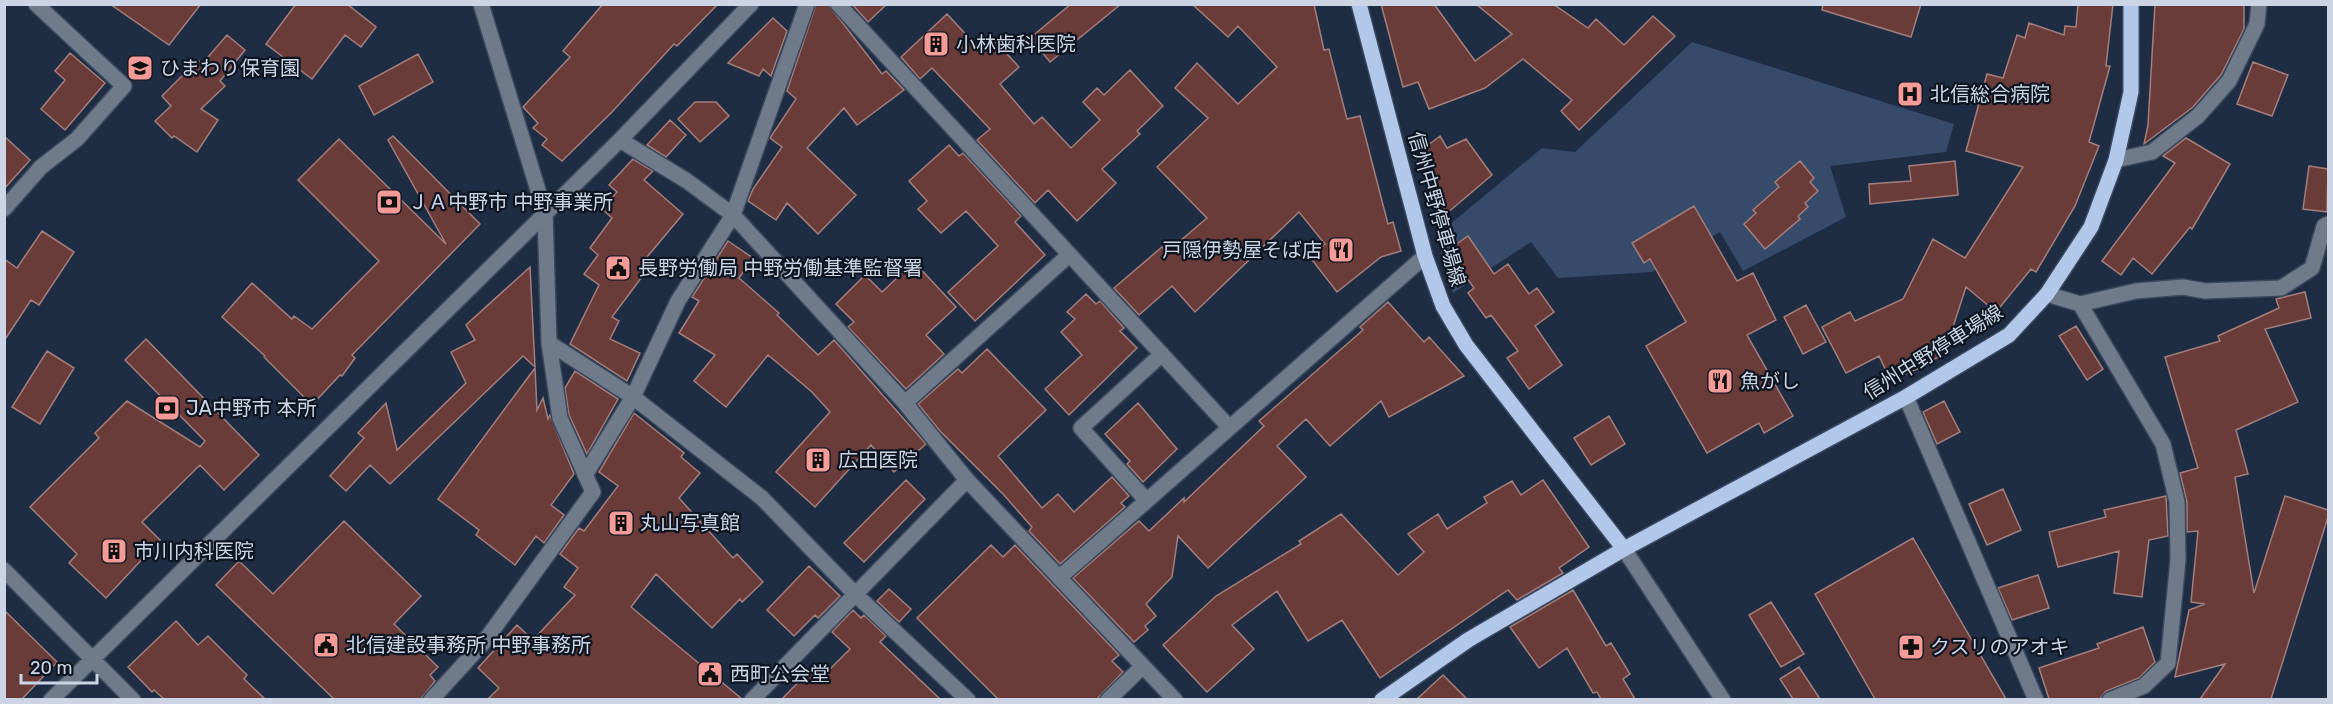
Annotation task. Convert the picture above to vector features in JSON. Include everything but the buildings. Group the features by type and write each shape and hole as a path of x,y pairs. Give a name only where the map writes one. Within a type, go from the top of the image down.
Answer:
{"main road":[{"name":"信州中野停車場線","path":"1359,4 1425,256 1443,306 1466,345 1624,549"},
{"name":"信州中野停車場線","path":"1382,699 1468,640 1624,549 1906,397 2009,335 2047,294 2091,227 2116,160 2131,92 2131,4"}],"street":[{"path":"4,209 41,167 77,140 124,86 36,4"},
{"path":"431,699 484,642 593,492 560,418 549,344 545,213 481,4"},
{"path":"51,699 620,140 751,4"},
{"path":"585,475 633,397 678,301 733,215 807,4"},
{"path":"838,4 1229,427"},
{"path":"2116,160 2152,152 2198,116 2229,81 2257,24 2259,4"},
{"path":"620,140 687,181 733,215 905,403 967,480 1175,699"},
{"path":"2047,294 2080,304 2136,291 2183,287 2205,291 2281,288 2312,268 2324,226 2328,224"},
{"path":"905,403 1069,255"},
{"path":"1060,577 1425,256"},
{"path":"2080,304 2163,444 2177,502 2178,560 2168,663 2145,686 2110,699"},
{"path":"549,344 633,397 762,498 855,594 968,699"},
{"path":"1146,500 1081,428 1162,354"},
{"path":"1906,397 2036,699"},
{"path":"752,699 967,480"},
{"path":"1624,549 1716,695"},
{"path":"4,570 133,699"},
{"path":"1108,699 1143,666"}],"shaded area":[{"path":"1692,42 1954,124 1946,152 1830,166 1846,217 1743,271 1720,232 1652,272 1558,278 1531,242 1453,293 1437,235 1542,148 1575,152"}],"place":[{"name":"小林歯科医院","path":"936,44"},
{"name":"ひまわり保育園","path":"140,68"},
{"name":"北信総合病院","path":"1910,94"},
{"name":"ＪＡ中野市 中野事業所","path":"389,202"},
{"name":"戸隠伊勢屋そば店","path":"1341,250"},
{"name":"長野労働局 中野労働基準監督署","path":"618,268"},
{"name":"魚がし","path":"1720,381"},
{"name":"JA中野市 本所","path":"167,408"},
{"name":"広田医院","path":"818,460"},
{"name":"丸山写真館","path":"621,523"},
{"name":"市川内科医院","path":"114,551"},
{"name":"北信建設事務所 中野事務所","path":"326,645"},
{"name":"クスリのアオキ","path":"1911,647"},
{"name":"西町公会堂","path":"710,674"}]}
